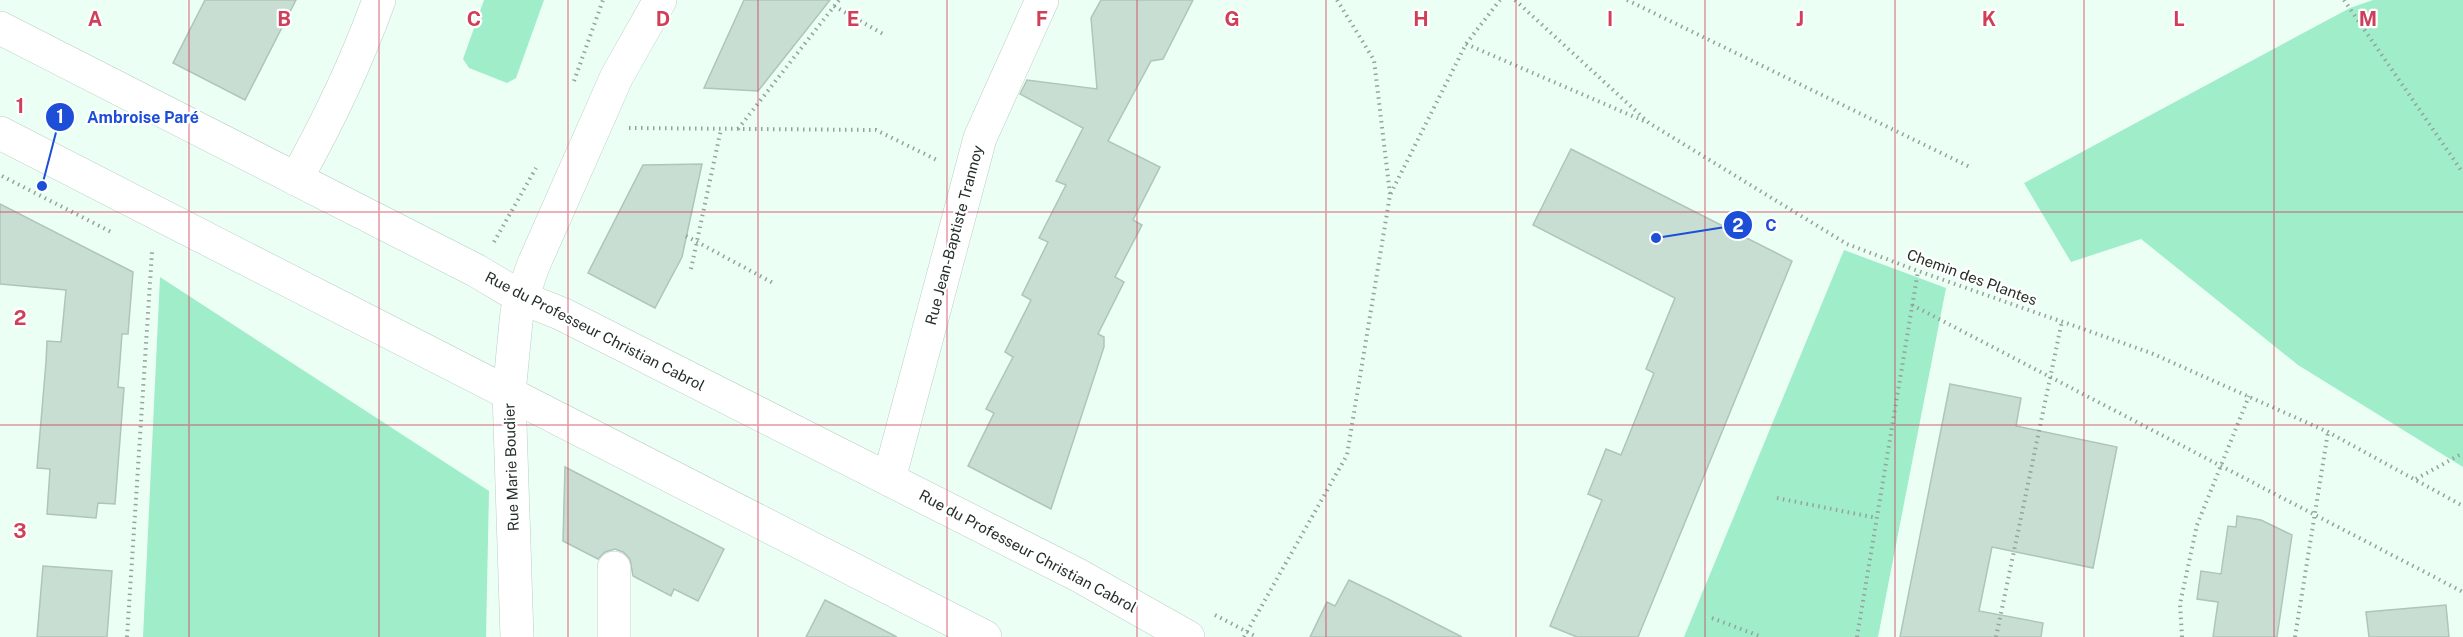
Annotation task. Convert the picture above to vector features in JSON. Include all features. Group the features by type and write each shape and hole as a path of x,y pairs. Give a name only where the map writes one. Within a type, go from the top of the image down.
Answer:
{"street":[{"path":"296,179 362,44 380,0"},
{"name":"Rue Marie Boudier","path":"517,637 509,393 517,312 532,266 617,76 660,0"},
{"name":"Rue Jean-Baptiste Trannoy","path":"889,479 980,138 1042,0"},
{"name":"Rue du Professeur Christian Cabrol","path":"0,28 477,271 522,298 562,314 1078,575 1188,637"},
{"path":"0,133 985,637"},
{"path":"614,568 614,637"}],"path":[{"path":"738,129 839,0"},
{"path":"1244,637 1347,455 1390,195 1374,60 1337,0"},
{"path":"1390,195 1466,44 1500,0"},
{"name":"Chemin des Plantes","path":"1515,0 1649,123 1847,244 2151,353 2328,432 2463,506"},
{"path":"1628,0 1972,168"},
{"path":"2344,0 2463,173"},
{"path":"834,6 883,34"},
{"path":"1466,44 1649,123"},
{"path":"594,128 876,130 970,175"},
{"path":"691,269 721,129"},
{"path":"686,236 775,284"},
{"path":"127,637 152,252"},
{"path":"1857,637 1918,271"},
{"path":"1912,305 2463,592"},
{"path":"1996,637 2062,321"},
{"path":"2182,637 2180,604 2197,525 2249,396"},
{"path":"2295,637 2328,432"},
{"path":"2416,479 2463,453"},
{"path":"1777,498 1877,518"},
{"path":"1712,618 1761,637"}],"green space":[{"path":"484,0 544,0 516,78 507,83 469,68 463,59"},
{"path":"2373,0 2463,0 2463,467 2298,365 2141,239 2071,262 2024,183 2350,8"},
{"path":"1844,250 1946,288 1878,637 1684,637"},
{"path":"160,277 489,491 486,637 143,637"}],"building":[{"path":"205,0 296,0 245,100 173,63"},
{"path":"744,0 830,0 758,91 704,88"},
{"path":"1101,0 1193,0 1163,59 1151,61 1108,141 1160,167 1133,220 1142,225 1115,277 1124,282 1098,334 1104,337 1104,347 1051,509 968,466 994,413 986,409 1013,357 1005,352 1031,300 1022,295 1048,242 1039,238 1066,185 1056,181 1083,128 1020,94 1027,80 1097,89 1091,18"},
{"path":"1571,149 1792,261 1638,637 1577,637 1550,626 1602,500 1588,494 1606,449 1621,455 1654,373 1646,369 1675,298 1533,225"},
{"path":"702,164 682,257 655,308 588,273 643,165"},
{"path":"0,204 133,272 128,334 122,334 118,387 124,388 115,504 98,503 96,518 47,514 50,469 37,468 47,341 61,342 66,290 0,284"},
{"path":"1950,384 2021,398 2016,426 2117,447 2093,568 1992,547 1979,611 2043,623 2041,637 1900,637"},
{"path":"565,467 724,549 698,601 674,589 671,596 633,576 630,559 623,552 615,549 605,552 598,559 563,541"},
{"path":"2237,516 2261,520 2292,535 2277,637 2213,637 2218,602 2197,599 2201,571 2221,574 2228,526 2236,527"},
{"path":"43,566 112,571 107,637 37,637"},
{"path":"1349,580 1462,637 1310,637 1327,602 1335,606"},
{"path":"825,600 897,637 806,637"},
{"path":"2446,605 2449,637 2369,637 2366,612"}],"place":[{"name":"Ambroise Paré","path":"42,186"},
{"name":"C","path":"1656,238"}]}
